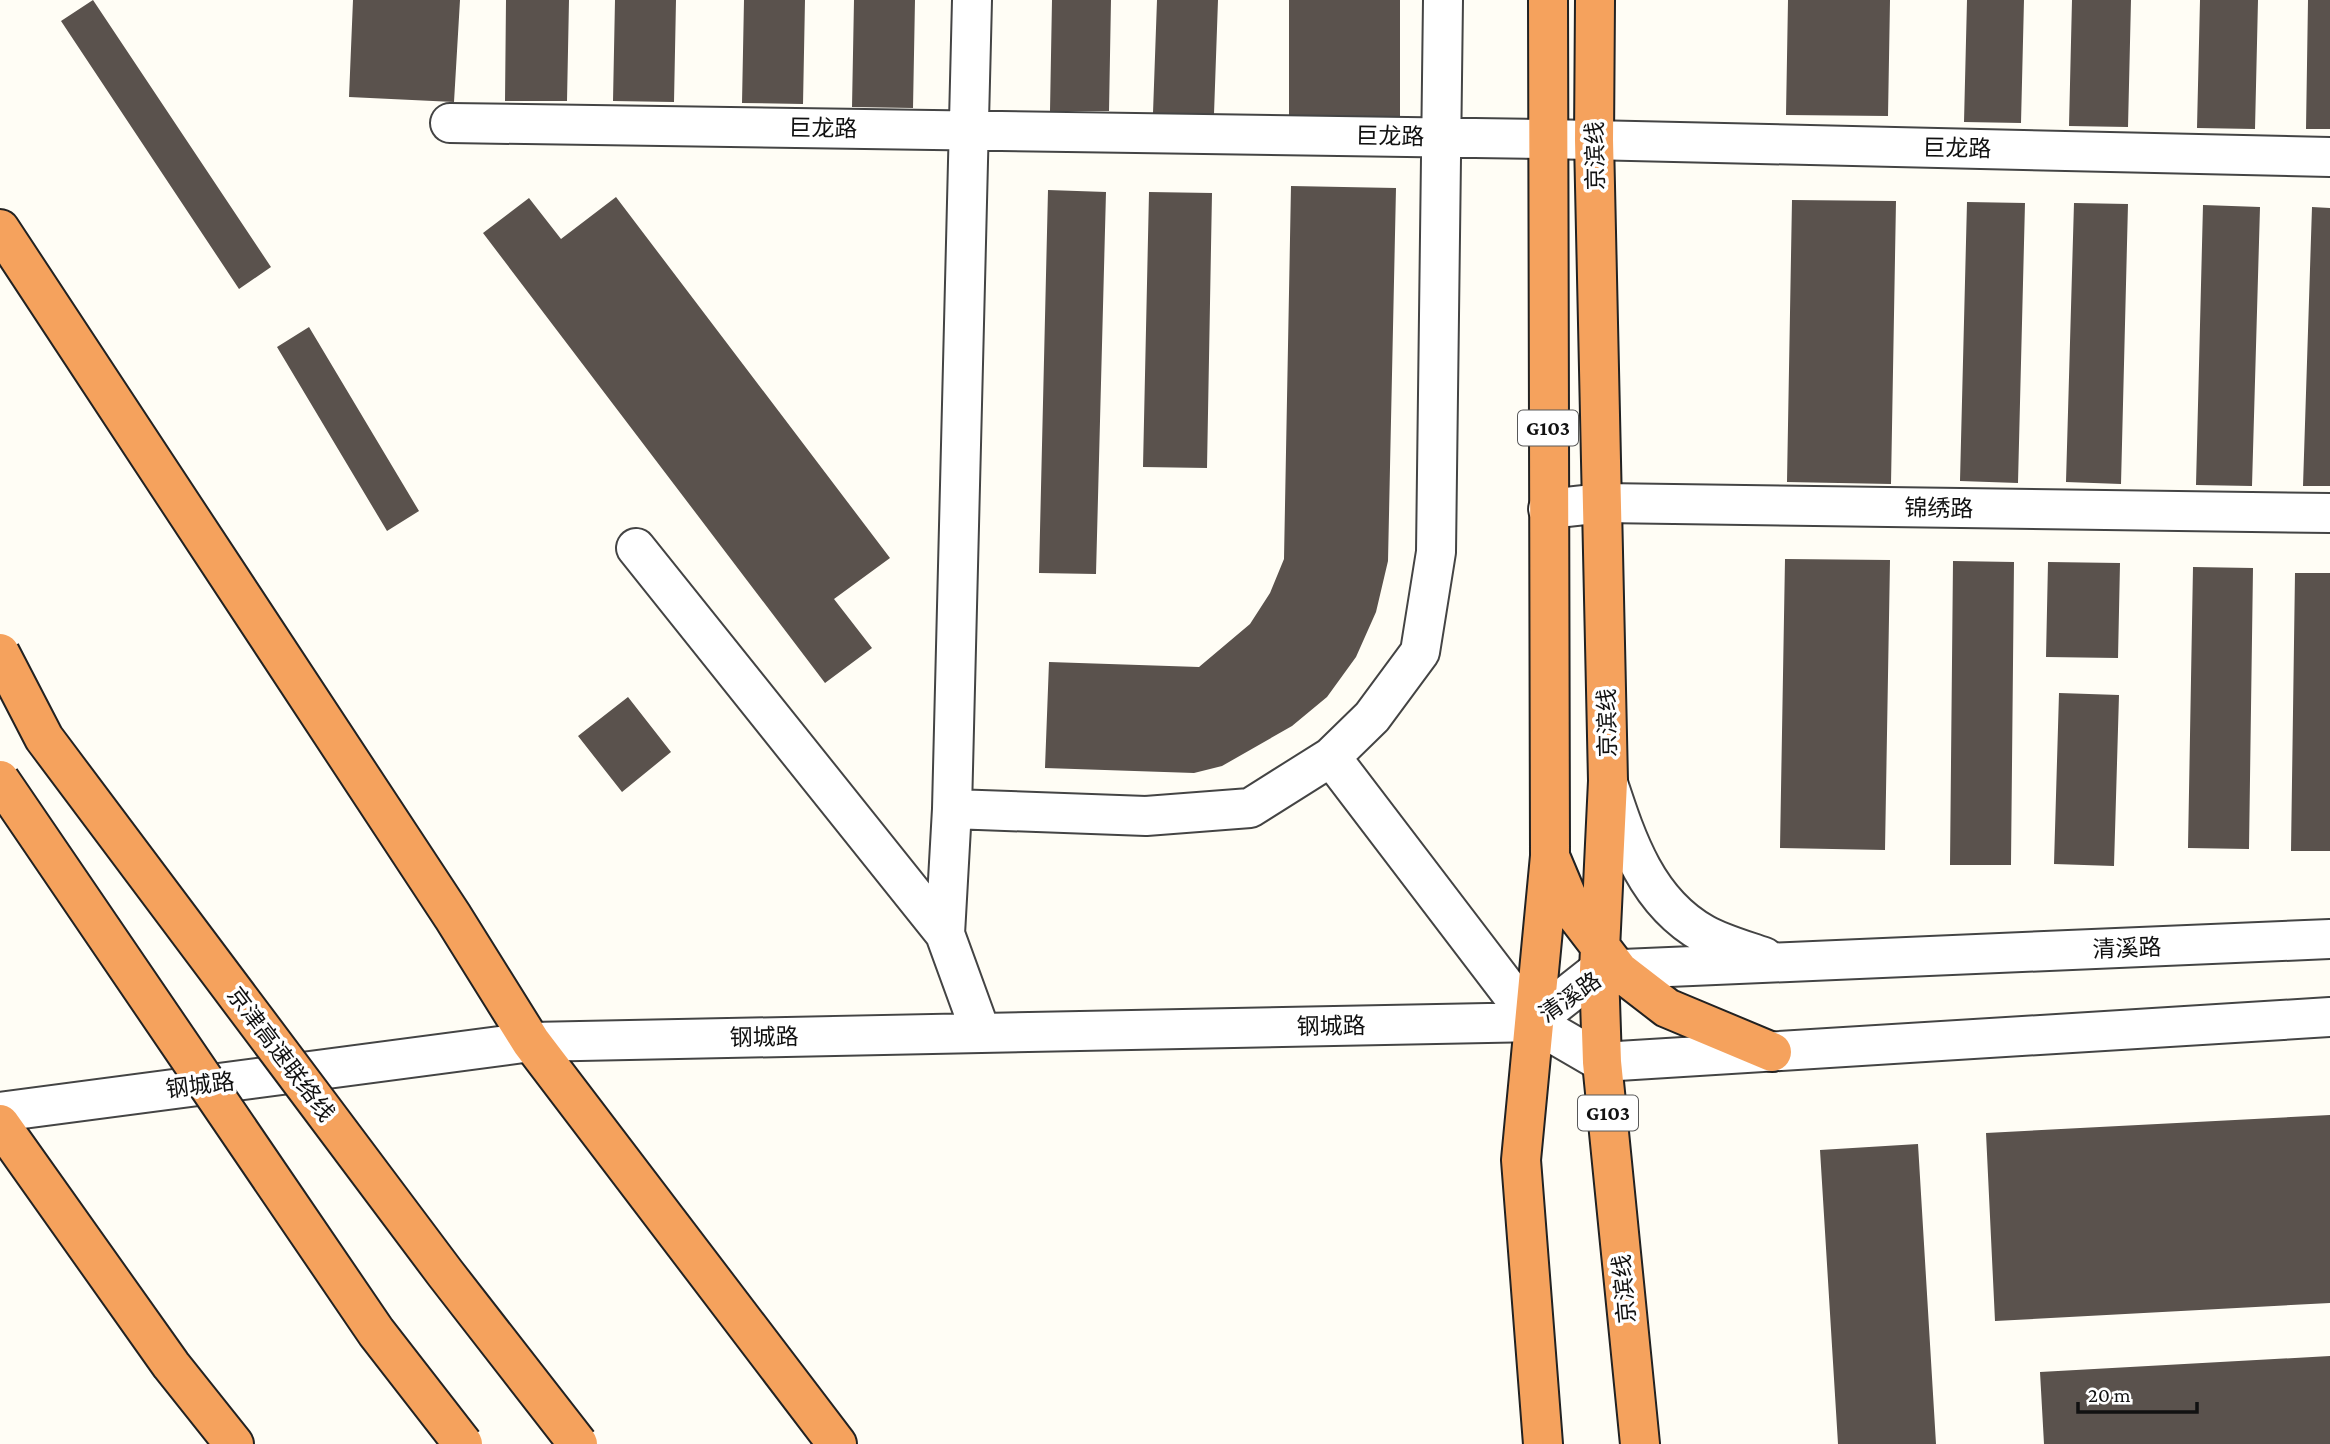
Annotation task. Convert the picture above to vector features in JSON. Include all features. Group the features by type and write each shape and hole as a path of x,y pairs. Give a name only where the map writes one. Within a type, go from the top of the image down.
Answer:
{"highway":[{"name":"京滨线","path":"1543,1444 1521,1160 1550,856 1546,139 1548,0"},
{"name":"京滨线","path":"1595,0 1594,140 1608,781 1602,1062 1640,1444"},
{"path":"0,229 408,848 531,1042 837,1444"},
{"name":"京津高速联络线","path":"0,653 44,737 445,1273 578,1444"},
{"path":"0,780 376,1332 463,1444"},
{"path":"1550,856 1573,911 1606,964 1667,1008 1772,1052"},
{"path":"0,1124 171,1365 234,1444"}],"street":[{"path":"945,934 952,809 972,0"},
{"path":"952,809 1146,816 1250,808 1331,757 1372,717 1420,652 1436,552 1443,0"},
{"name":"巨龙路","path":"450,123 1441,137 2330,156"},
{"name":"锦绣路","path":"1548,509 1603,503 2330,513"},
{"path":"636,548 945,934 981,1033"},
{"path":"1331,757 1533,1022"},
{"path":"1608,781 1636,860 1653,888 1703,934 1783,963"},
{"name":"清溪路","path":"1602,1062 1533,1022 1606,964 1783,963 2330,939"},
{"path":"1602,1062 2330,1017"},
{"name":"钢城路","path":"0,1112 531,1042 1533,1022"}],"building":[{"path":"93,0 271,267 239,289 61,21"},
{"path":"353,0 460,0 454,102 349,97"},
{"path":"506,0 569,0 567,101 505,101"},
{"path":"615,0 676,0 674,102 613,101"},
{"path":"744,0 805,0 803,104 742,103"},
{"path":"854,0 915,0 913,108 852,107"},
{"path":"1052,0 1111,0 1109,111 1050,111"},
{"path":"1157,0 1218,0 1214,114 1153,113"},
{"path":"1289,0 1400,0 1400,116 1289,117"},
{"path":"1788,0 1890,0 1888,116 1786,115"},
{"path":"1967,0 2024,0 2021,123 1964,122"},
{"path":"2072,0 2131,0 2128,127 2069,126"},
{"path":"2200,0 2258,0 2255,129 2197,128"},
{"path":"2308,0 2330,0 2330,129 2306,129"},
{"path":"1291,186 1396,188 1388,561 1376,612 1356,657 1327,697 1292,726 1222,766 1194,773 1045,768 1049,662 1199,667 1250,624 1270,593 1284,559"},
{"path":"1048,190 1106,192 1096,574 1039,573"},
{"path":"1149,192 1212,193 1207,468 1143,467"},
{"path":"616,197 890,558 834,599 872,648 825,683 483,233 529,198 561,239"},
{"path":"1792,200 1896,201 1891,484 1787,482"},
{"path":"1967,202 2025,203 2018,483 1960,481"},
{"path":"2074,203 2128,204 2121,484 2066,482"},
{"path":"2203,205 2260,207 2252,486 2196,485"},
{"path":"2312,207 2330,208 2330,486 2303,486"},
{"path":"309,327 419,511 387,531 277,347"},
{"path":"1785,559 1890,560 1885,850 1780,848"},
{"path":"1953,561 2014,562 2011,865 1950,865"},
{"path":"2048,562 2120,563 2118,658 2046,657"},
{"path":"2193,567 2253,568 2249,849 2188,848"},
{"path":"2295,573 2330,573 2330,851 2291,851"},
{"path":"2059,693 2119,695 2114,866 2054,864"},
{"path":"628,697 671,752 622,792 578,736"},
{"path":"2330,1115 2330,1303 1995,1321 1986,1133"},
{"path":"1918,1144 1936,1444 1838,1444 1820,1150"},
{"path":"2330,1356 2330,1444 2044,1444 2040,1372"}]}
